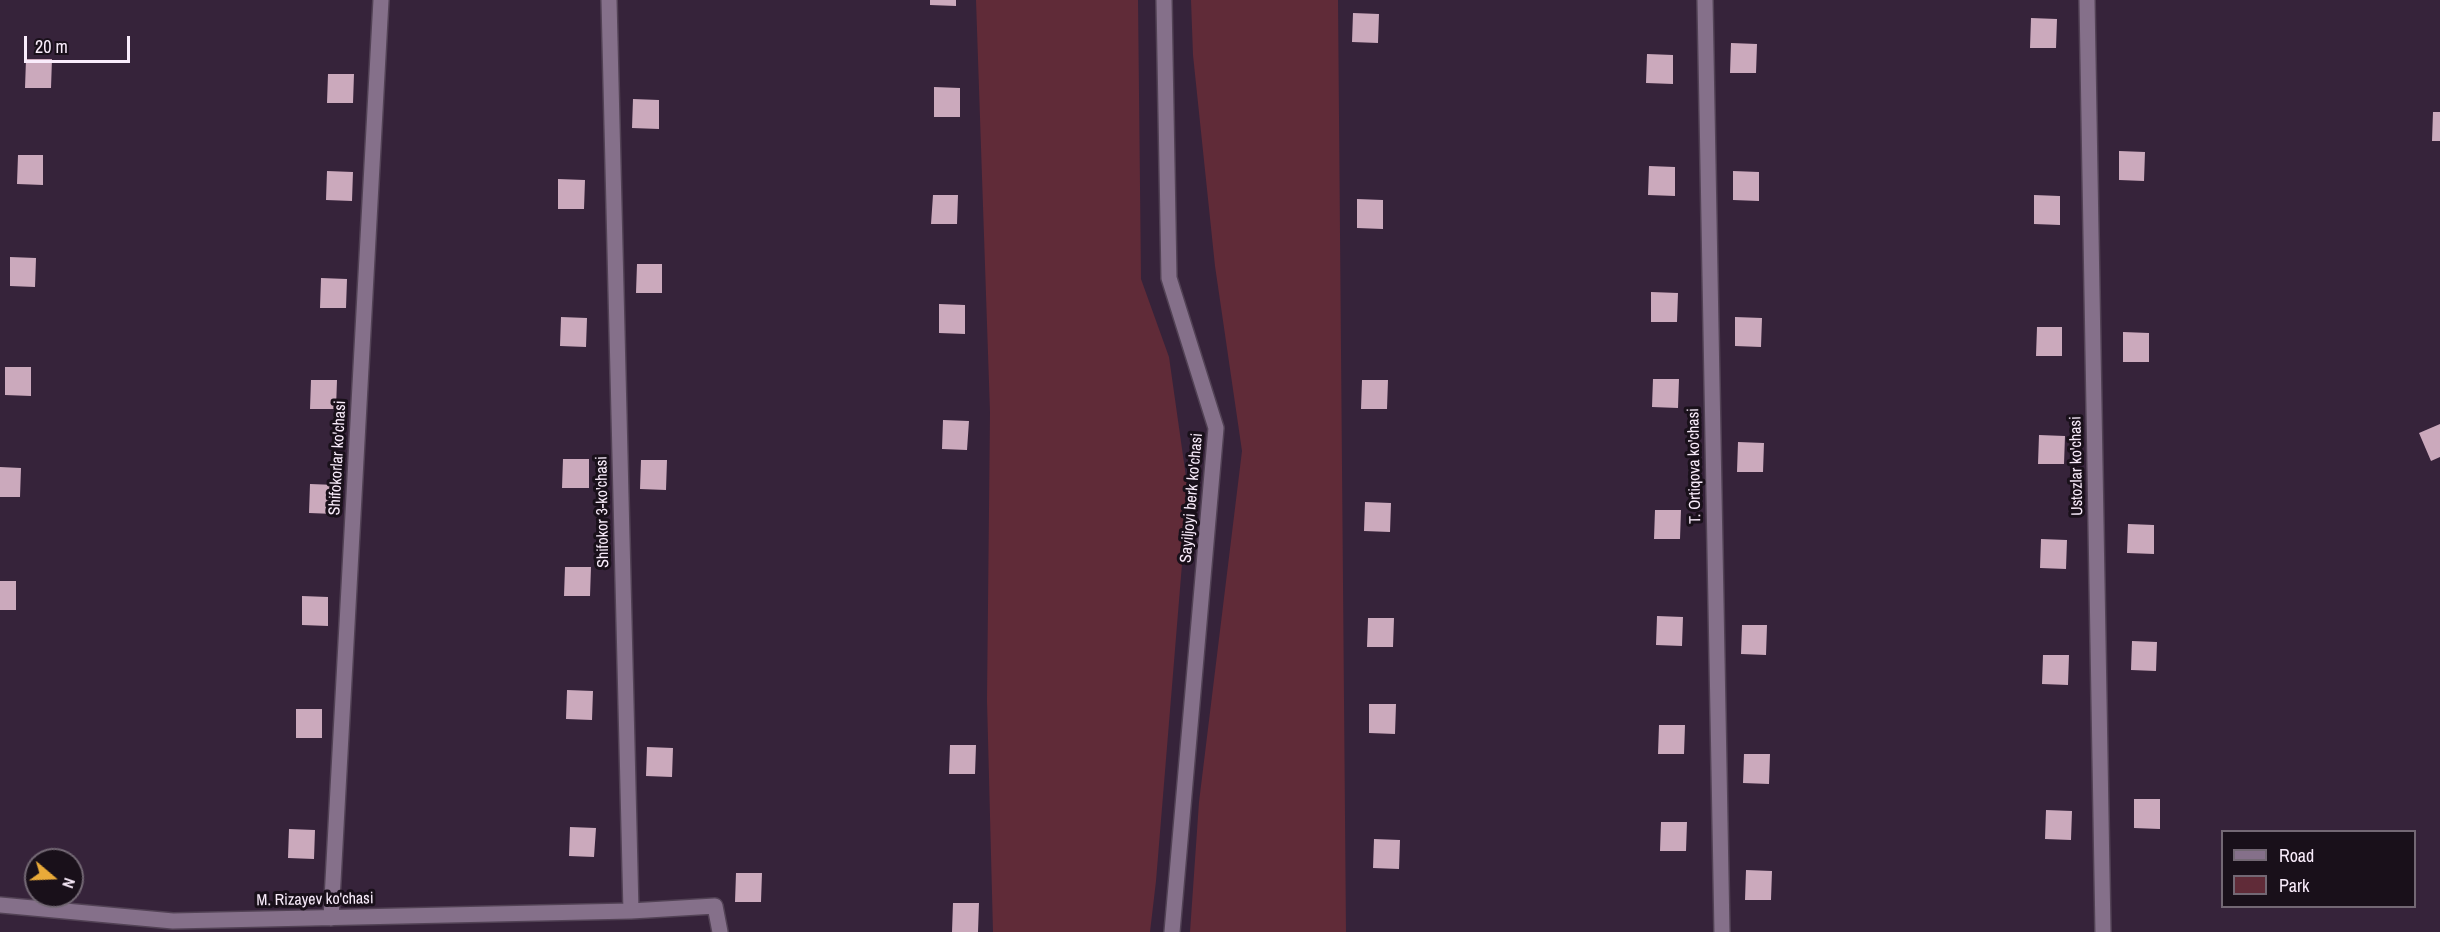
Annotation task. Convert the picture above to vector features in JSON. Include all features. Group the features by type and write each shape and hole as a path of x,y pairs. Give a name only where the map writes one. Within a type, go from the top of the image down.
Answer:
{"street":[{"name":"Shifokorlar ko'chasi","path":"331,918 381,0"},
{"name":"Shifokor 3-ko'chasi","path":"609,0 631,911"},
{"name":"Sayiljoyi berk ko'chasi","path":"1164,0 1169,278 1216,428 1172,932"},
{"name":"T. Ortiqova ko'chasi","path":"1705,0 1722,932"},
{"name":"Ustozlar ko'chasi","path":"2087,0 2103,932"},
{"name":"M. Rizayev ko'chasi","path":"0,905 172,927 331,918 631,911"},
{"path":"631,911 715,906 720,932"}],"green space":[{"path":"976,0 1138,0 1141,279 1169,357 1188,491 1150,932 993,932 987,700 990,412"},
{"path":"1191,0 1338,0 1346,932 1190,932 1199,802 1242,451 1215,266 1193,55"}],"building":[{"path":"930,0 956,0 956,6 930,5"},
{"path":"1353,13 1379,14 1378,43 1352,42"},
{"path":"2031,18 2057,19 2056,48 2030,48"},
{"path":"1731,43 1757,44 1756,73 1730,73"},
{"path":"1647,54 1673,55 1673,84 1646,83"},
{"path":"26,59 52,59 51,88 25,88"},
{"path":"328,74 354,74 353,103 327,103"},
{"path":"934,87 960,88 960,117 934,117"},
{"path":"633,99 659,100 659,129 632,128"},
{"path":"2433,112 2440,112 2440,141 2432,141"},
{"path":"2119,151 2145,152 2144,181 2119,180"},
{"path":"18,155 43,155 43,185 17,184"},
{"path":"1649,166 1675,167 1675,196 1648,195"},
{"path":"327,171 353,172 352,201 326,200"},
{"path":"1733,171 1759,172 1759,201 1733,200"},
{"path":"558,179 585,180 584,209 558,209"},
{"path":"933,195 958,195 957,224 931,224"},
{"path":"2034,195 2060,196 2060,225 2034,224"},
{"path":"1357,199 1383,200 1383,229 1357,228"},
{"path":"10,257 36,258 35,287 10,286"},
{"path":"637,264 662,264 662,293 636,293"},
{"path":"321,278 347,279 346,308 320,308"},
{"path":"1651,292 1678,293 1677,322 1651,322"},
{"path":"939,304 965,305 965,334 939,333"},
{"path":"561,317 587,318 586,347 560,346"},
{"path":"1735,317 1762,318 1761,347 1735,346"},
{"path":"2037,327 2062,327 2062,356 2036,356"},
{"path":"2123,332 2149,333 2149,362 2123,362"},
{"path":"5,367 31,367 31,396 5,395"},
{"path":"1653,379 1679,379 1678,408 1652,407"},
{"path":"311,380 337,380 336,409 310,409"},
{"path":"1362,380 1388,380 1387,409 1361,409"},
{"path":"943,420 969,421 967,450 942,449"},
{"path":"2440,424 2440,457 2431,461 2419,433"},
{"path":"2039,435 2065,436 2064,464 2038,464"},
{"path":"1738,442 1764,443 1763,472 1737,472"},
{"path":"563,459 589,459 589,488 562,488"},
{"path":"641,460 667,460 666,490 640,489"},
{"path":"0,467 21,468 20,497 0,497"},
{"path":"310,484 336,485 334,514 309,513"},
{"path":"1365,502 1391,503 1390,532 1364,531"},
{"path":"1655,510 1681,510 1680,539 1654,539"},
{"path":"2128,524 2154,525 2154,554 2127,553"},
{"path":"2041,539 2067,540 2066,569 2040,568"},
{"path":"565,567 591,567 590,596 564,596"},
{"path":"0,581 16,581 16,610 0,610"},
{"path":"302,596 328,597 328,626 302,625"},
{"path":"1657,616 1683,617 1682,646 1656,645"},
{"path":"1368,618 1394,618 1393,647 1367,647"},
{"path":"1742,625 1767,625 1766,655 1741,654"},
{"path":"2132,641 2157,642 2156,671 2131,670"},
{"path":"2043,655 2069,655 2068,685 2042,684"},
{"path":"567,690 593,691 592,720 566,719"},
{"path":"1369,704 1396,704 1395,734 1369,733"},
{"path":"296,709 322,709 322,738 296,738"},
{"path":"1659,725 1685,725 1684,754 1658,754"},
{"path":"950,745 976,745 975,774 949,774"},
{"path":"647,747 673,748 672,777 646,776"},
{"path":"1744,754 1770,754 1769,784 1743,783"},
{"path":"2134,799 2160,799 2160,829 2134,828"},
{"path":"2046,810 2072,811 2071,840 2045,839"},
{"path":"1661,822 1687,822 1686,851 1660,851"},
{"path":"570,827 596,828 594,857 569,856"},
{"path":"289,829 315,830 314,859 288,858"},
{"path":"1374,839 1400,840 1399,869 1373,868"},
{"path":"1746,870 1772,871 1771,900 1745,900"},
{"path":"736,873 762,873 761,902 735,902"},
{"path":"953,903 979,903 978,932 952,932"}]}
